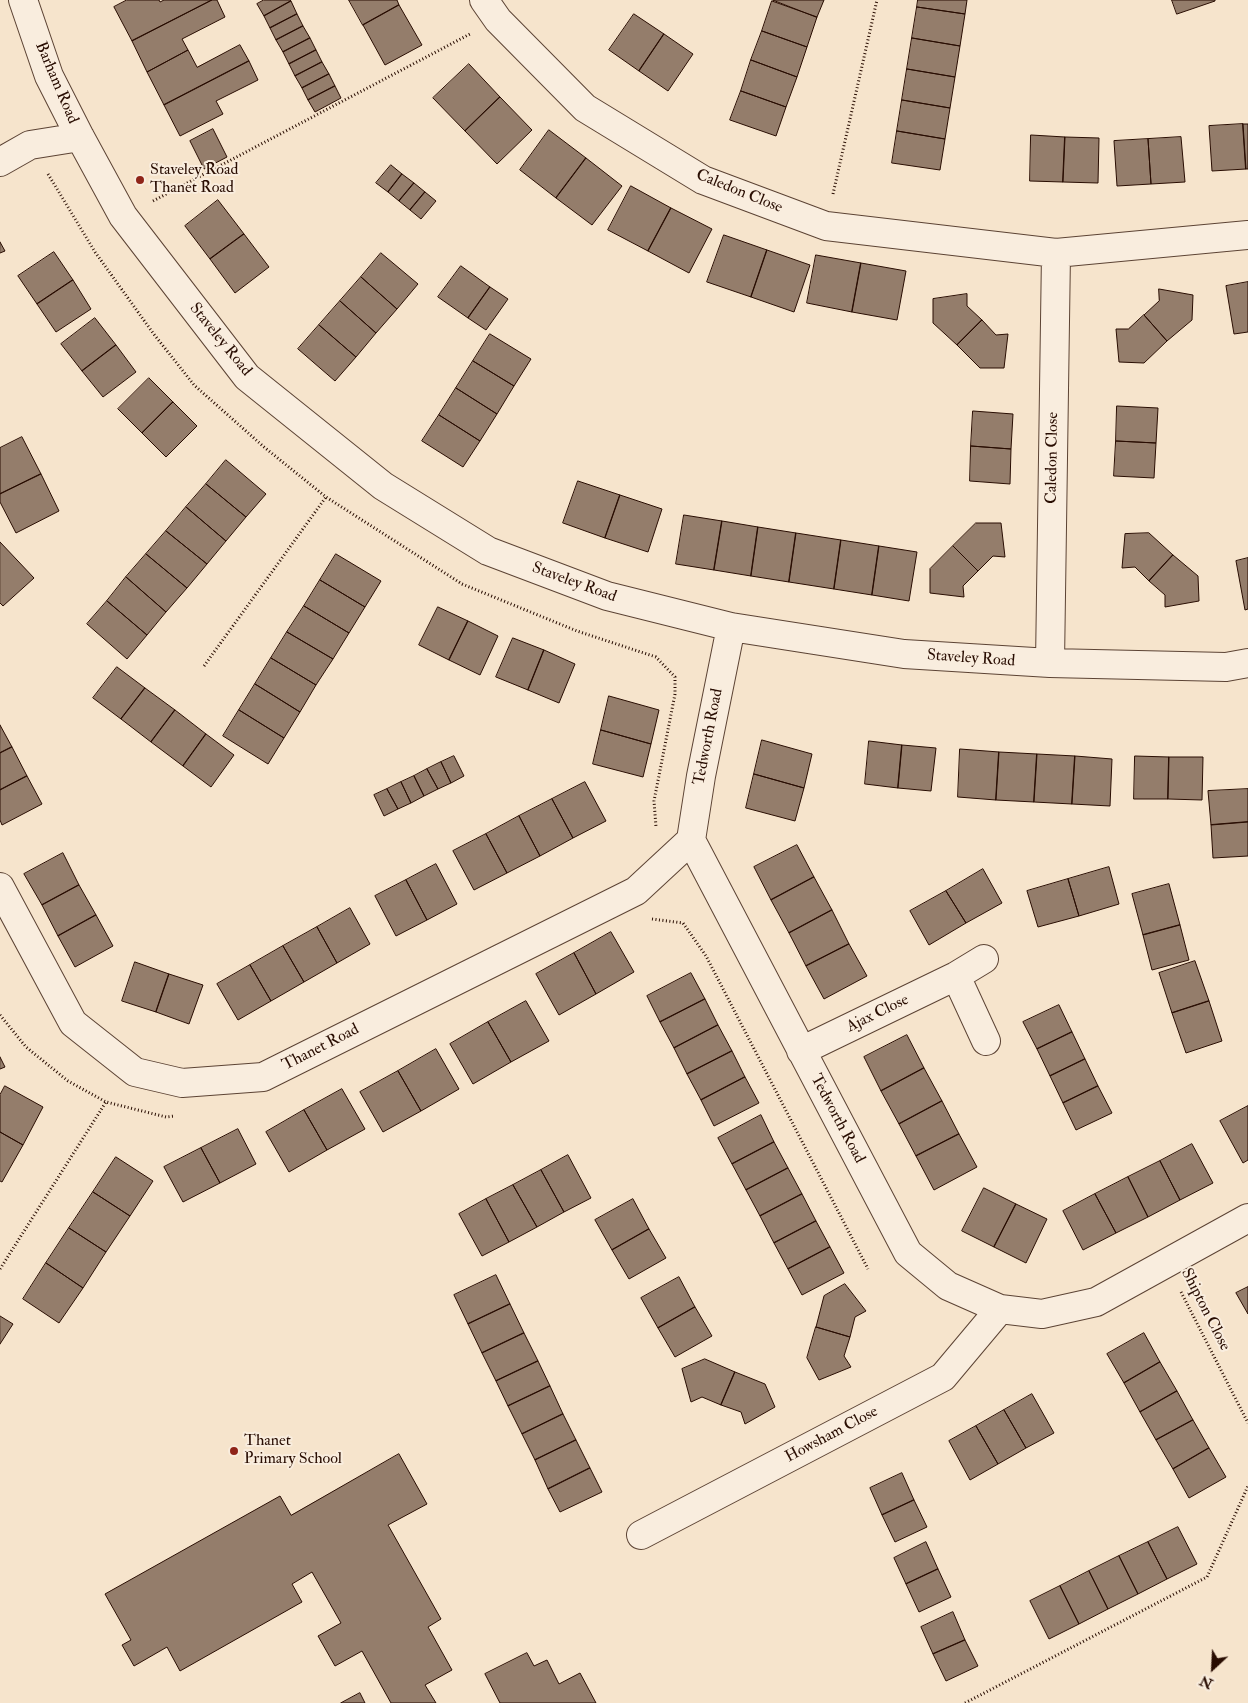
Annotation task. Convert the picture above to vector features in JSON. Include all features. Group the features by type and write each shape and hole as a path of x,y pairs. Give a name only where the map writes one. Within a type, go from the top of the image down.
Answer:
{"street":[{"name":"Barham Road","path":"23,0 49,76 80,137"},
{"name":"Caledon Close","path":"491,10 585,108 703,180 826,226 1056,253 1248,235"},
{"path":"0,162 30,145 80,137"},
{"name":"Staveley Road","path":"80,137 124,216 247,377 383,486 488,551 607,596 731,627 904,654 1050,664 1226,667 1248,663"},
{"name":"Caledon Close","path":"1050,664 1056,253"},
{"name":"Tedworth Road","path":"731,627 703,766 691,840 908,1253 948,1286 1000,1309 1042,1314 1096,1302 1248,1218"},
{"name":"Thanet Road","path":"0,887 73,1023 135,1072 182,1082 236,1079 263,1077 636,891 691,840"},
{"name":"Ajax Close","path":"801,1051 956,976 984,959"},
{"path":"956,976 986,1041"},
{"name":"Howsham Close","path":"642,1535 943,1377 1000,1309"}],"path":[{"path":"826,226 877,0"},
{"path":"124,216 491,10"},
{"path":"204,666 326,497"},
{"path":"648,919 683,923 706,956 868,1269"},
{"path":"0,1015 26,1047 68,1081 106,1102 166,1117 175,1116"},
{"path":"0,1269 106,1102"},
{"name":"Shipton Close","path":"1166,1262 1248,1423"},
{"path":"965,1703 1207,1577 1248,1486"}],"building":[{"path":"127,0 159,0 160,2 164,0 212,0 132,41 114,7"},
{"path":"212,0 217,0 225,17 182,39 188,50 147,72 132,41"},
{"path":"264,0 291,1 264,16 257,4"},
{"path":"349,0 397,0 399,5 363,25"},
{"path":"773,0 824,0 817,17"},
{"path":"918,0 967,0 965,14 917,7"},
{"path":"1172,0 1215,0 1215,1 1177,14"},
{"path":"291,1 297,14 270,28 264,16"},
{"path":"772,1 817,17 807,47 762,31"},
{"path":"399,5 422,45 385,65 363,25"},
{"path":"917,7 965,14 960,46 912,38"},
{"path":"297,14 303,26 276,40 270,28"},
{"path":"634,14 664,34 639,71 609,50"},
{"path":"303,26 310,38 283,52 276,40"},
{"path":"762,31 807,47 797,77 751,60"},
{"path":"664,34 693,54 668,91 639,71"},
{"path":"310,38 316,50 289,64 283,52"},
{"path":"912,38 960,46 955,77 907,69"},
{"path":"240,45 249,61 164,105 147,72 188,50 197,67"},
{"path":"316,50 322,62 295,76 289,64"},
{"path":"751,60 797,77 786,107 741,91"},
{"path":"249,61 258,80 216,101 223,114 180,136 164,105"},
{"path":"322,62 329,74 302,88 295,76"},
{"path":"469,64 500,97 465,131 433,98"},
{"path":"907,69 955,77 950,108 902,100"},
{"path":"329,74 335,86 308,100 302,88"},
{"path":"335,86 341,98 315,112 308,100"},
{"path":"741,91 786,107 776,136 730,120"},
{"path":"500,97 532,130 497,164 465,131"},
{"path":"902,100 950,108 945,139 897,131"},
{"path":"1243,124 1248,124 1248,169 1246,169"},
{"path":"1243,124 1246,169 1212,171 1209,126"},
{"path":"213,129 227,157 204,169 190,141"},
{"path":"549,130 586,158 556,198 520,170"},
{"path":"897,131 945,139 940,170 892,163"},
{"path":"1031,135 1065,137 1063,182 1030,181"},
{"path":"1065,137 1099,138 1098,183 1063,182"},
{"path":"1181,137 1185,182 1151,184 1148,139"},
{"path":"1148,139 1151,184 1117,186 1114,141"},
{"path":"586,158 622,186 592,225 556,198"},
{"path":"391,165 402,174 388,192 376,183"},
{"path":"402,174 414,183 399,201 388,192"},
{"path":"414,183 425,192 410,210 399,201"},
{"path":"631,186 671,208 648,251 608,230"},
{"path":"425,192 436,201 421,219 410,210"},
{"path":"218,200 244,234 210,259 185,226"},
{"path":"671,208 712,229 689,273 648,251"},
{"path":"244,234 269,267 235,293 210,259"},
{"path":"724,235 767,250 751,297 707,282"},
{"path":"0,242 5,251 0,253"},
{"path":"767,250 810,265 794,312 751,297"},
{"path":"54,252 73,280 37,304 18,276"},
{"path":"381,253 418,284 397,309 361,277"},
{"path":"816,255 861,263 852,312 807,303"},
{"path":"861,263 906,271 897,320 852,312"},
{"path":"461,266 490,287 468,318 438,297"},
{"path":"361,277 397,309 376,333 340,301"},
{"path":"73,280 91,309 56,332 37,304"},
{"path":"1248,282 1248,332 1234,334 1226,286"},
{"path":"490,287 508,299 486,330 468,318"},
{"path":"1159,289 1193,295 1192,320 1167,341 1144,315 1159,301"},
{"path":"967,294 967,306 982,320 957,345 933,323 933,299"},
{"path":"340,301 376,333 356,357 319,325"},
{"path":"1144,315 1167,341 1144,363 1119,362 1116,329 1128,329"},
{"path":"95,318 116,345 82,371 61,344"},
{"path":"982,320 996,335 1008,334 1004,368 980,368 957,345"},
{"path":"319,325 356,357 335,381 298,349"},
{"path":"490,334 531,359 514,386 473,361"},
{"path":"116,345 136,372 103,397 82,371"},
{"path":"473,361 514,386 497,414 456,388"},
{"path":"149,378 173,402 142,433 118,409"},
{"path":"456,388 497,414 480,441 439,415"},
{"path":"173,402 197,426 166,457 142,433"},
{"path":"1117,406 1158,408 1156,443 1116,441"},
{"path":"973,411 1013,414 1011,449 971,446"},
{"path":"439,415 480,441 463,467 422,441"},
{"path":"22,437 41,474 0,494 0,448"},
{"path":"1116,441 1156,443 1154,478 1114,476"},
{"path":"971,446 1011,449 1010,484 970,481"},
{"path":"226,460 266,494 246,517 206,484"},
{"path":"41,474 59,511 16,533 0,502 0,494"},
{"path":"578,481 620,495 605,538 563,523"},
{"path":"206,484 246,517 226,541 186,507"},
{"path":"620,495 662,509 648,552 605,538"},
{"path":"186,507 226,541 207,564 166,531"},
{"path":"684,515 722,521 714,570 676,564"},
{"path":"722,521 758,527 751,576 714,570"},
{"path":"976,523 1001,523 1005,557 993,556 978,571 953,546"},
{"path":"758,527 796,533 789,582 751,576"},
{"path":"166,531 207,564 187,588 146,554"},
{"path":"796,533 841,540 834,589 789,582"},
{"path":"1149,533 1173,555 1149,581 1135,567 1122,568 1125,534"},
{"path":"841,540 879,546 872,595 834,589"},
{"path":"0,542 34,578 3,606 0,603"},
{"path":"879,546 917,552 909,601 872,595"},
{"path":"953,546 978,571 963,586 964,597 930,593 930,569"},
{"path":"146,554 187,588 166,612 126,577"},
{"path":"336,554 381,581 365,607 320,580"},
{"path":"1173,555 1198,576 1199,601 1165,607 1165,595 1149,581"},
{"path":"1248,558 1248,609 1245,610 1236,561"},
{"path":"126,577 166,612 147,635 107,601"},
{"path":"320,580 365,607 349,633 304,606"},
{"path":"107,601 147,635 127,659 87,624"},
{"path":"304,606 349,633 333,659 287,632"},
{"path":"438,607 468,621 449,660 419,645"},
{"path":"468,621 498,636 480,675 449,660"},
{"path":"287,632 333,659 316,685 271,658"},
{"path":"513,638 544,650 528,690 496,677"},
{"path":"544,650 575,664 559,703 528,690"},
{"path":"271,658 316,685 300,712 255,684"},
{"path":"117,667 145,688 121,719 93,698"},
{"path":"255,684 300,712 284,738 239,710"},
{"path":"145,688 175,710 151,742 121,719"},
{"path":"609,696 659,710 651,744 601,730"},
{"path":"175,710 206,734 183,766 151,742"},
{"path":"239,710 284,738 268,764 223,736"},
{"path":"0,725 12,747 0,753"},
{"path":"601,730 651,744 643,777 593,764"},
{"path":"206,734 234,755 211,787 183,766"},
{"path":"762,740 812,754 804,788 754,774"},
{"path":"869,741 902,745 898,788 865,784"},
{"path":"902,745 936,748 931,791 898,788"},
{"path":"12,747 27,776 0,790 0,753"},
{"path":"960,749 999,752 996,800 958,797"},
{"path":"999,752 1037,754 1034,802 996,800"},
{"path":"1037,754 1075,756 1072,804 1034,802"},
{"path":"454,756 464,776 451,783 441,762"},
{"path":"1075,756 1112,759 1110,806 1072,804"},
{"path":"1135,756 1169,757 1168,799 1134,799"},
{"path":"1169,757 1203,757 1202,800 1168,799"},
{"path":"441,762 451,783 438,789 427,769"},
{"path":"427,769 438,789 424,796 414,776"},
{"path":"754,774 804,788 795,821 746,808"},
{"path":"27,776 42,804 2,825 0,820 0,790"},
{"path":"414,776 424,796 411,803 401,782"},
{"path":"401,782 411,803 398,809 387,789"},
{"path":"585,782 606,821 573,838 552,799"},
{"path":"387,789 398,809 384,816 374,795"},
{"path":"1248,789 1248,822 1211,825 1208,791"},
{"path":"552,799 573,838 540,856 519,816"},
{"path":"519,816 540,856 507,873 486,834"},
{"path":"1248,822 1248,856 1213,858 1211,825"},
{"path":"486,834 507,873 474,890 453,851"},
{"path":"797,845 814,877 771,900 754,867"},
{"path":"63,853 79,885 42,905 24,874"},
{"path":"436,864 457,904 427,920 406,880"},
{"path":"1109,867 1119,904 1079,916 1068,879"},
{"path":"983,869 1002,903 966,923 946,891"},
{"path":"814,877 832,910 789,933 771,900"},
{"path":"1068,879 1079,916 1038,927 1027,891"},
{"path":"406,880 427,920 396,936 375,896"},
{"path":"1169,884 1180,925 1143,935 1132,894"},
{"path":"79,885 96,915 58,936 42,905"},
{"path":"946,891 966,923 929,945 910,911"},
{"path":"350,908 370,944 337,963 317,927"},
{"path":"832,910 849,944 806,966 789,933"},
{"path":"96,915 113,946 75,967 58,936"},
{"path":"1180,925 1189,960 1152,970 1143,935"},
{"path":"317,927 337,963 304,982 283,946"},
{"path":"611,932 634,972 596,994 574,953"},
{"path":"849,944 867,976 824,999 806,966"},
{"path":"283,946 304,982 271,1001 250,965"},
{"path":"574,953 596,994 559,1015 536,974"},
{"path":"1195,961 1209,1001 1172,1013 1159,973"},
{"path":"135,962 169,974 156,1012 122,1001"},
{"path":"250,965 271,1001 238,1020 217,984"},
{"path":"691,973 705,999 660,1022 647,996"},
{"path":"169,974 203,985 189,1024 156,1012"},
{"path":"705,999 718,1025 674,1048 660,1022"},
{"path":"526,1001 549,1041 511,1062 488,1022"},
{"path":"1209,1001 1222,1041 1186,1053 1172,1013"},
{"path":"1059,1005 1072,1032 1037,1049 1023,1022"},
{"path":"488,1022 511,1062 473,1084 450,1044"},
{"path":"718,1025 732,1051 687,1074 674,1048"},
{"path":"1072,1032 1085,1059 1050,1076 1037,1049"},
{"path":"907,1035 924,1068 881,1091 864,1057"},
{"path":"436,1049 459,1089 421,1111 398,1071"},
{"path":"732,1051 745,1077 701,1100 687,1074"},
{"path":"0,1057 5,1067 0,1069"},
{"path":"1085,1059 1098,1086 1063,1103 1050,1076"},
{"path":"924,1068 942,1101 899,1124 881,1091"},
{"path":"398,1071 421,1111 383,1132 360,1092"},
{"path":"745,1077 759,1103 714,1126 701,1100"},
{"path":"5,1086 43,1107 23,1145 0,1132 0,1095"},
{"path":"1098,1086 1112,1113 1076,1130 1063,1103"},
{"path":"342,1089 365,1129 327,1150 304,1110"},
{"path":"942,1101 959,1134 916,1156 899,1124"},
{"path":"1248,1106 1248,1160 1243,1163 1220,1121"},
{"path":"304,1110 327,1150 289,1172 266,1132"},
{"path":"761,1115 774,1142 732,1164 718,1138"},
{"path":"238,1129 256,1164 220,1183 201,1148"},
{"path":"0,1132 23,1145 2,1182 0,1181"},
{"path":"959,1134 977,1167 934,1190 916,1156"},
{"path":"774,1142 788,1168 746,1190 732,1164"},
{"path":"1192,1144 1213,1183 1180,1200 1160,1161"},
{"path":"201,1148 220,1183 183,1202 164,1167"},
{"path":"568,1155 591,1198 564,1212 541,1170"},
{"path":"116,1157 153,1181 130,1216 93,1192"},
{"path":"1160,1161 1180,1200 1148,1217 1128,1177"},
{"path":"788,1168 802,1194 760,1216 746,1190"},
{"path":"541,1170 564,1212 537,1227 513,1185"},
{"path":"1128,1177 1148,1217 1116,1233 1095,1194"},
{"path":"513,1185 537,1227 509,1242 486,1199"},
{"path":"984,1188 1016,1204 994,1247 962,1231"},
{"path":"93,1192 130,1216 106,1252 69,1228"},
{"path":"802,1194 816,1221 774,1243 760,1216"},
{"path":"1095,1194 1116,1233 1083,1250 1063,1211"},
{"path":"486,1199 509,1242 482,1256 459,1214"},
{"path":"633,1199 649,1229 612,1250 595,1220"},
{"path":"1016,1204 1047,1219 1026,1263 994,1247"},
{"path":"816,1221 830,1247 788,1269 774,1243"},
{"path":"69,1228 106,1252 83,1288 46,1263"},
{"path":"649,1229 666,1258 629,1279 612,1250"},
{"path":"830,1247 844,1273 802,1295 788,1269"},
{"path":"46,1263 83,1288 59,1323 23,1299"},
{"path":"496,1275 510,1304 468,1324 454,1295"},
{"path":"679,1277 695,1307 658,1328 641,1298"},
{"path":"845,1284 866,1311 855,1317 850,1337 816,1327 824,1296"},
{"path":"1248,1287 1248,1314 1236,1293"},
{"path":"510,1304 524,1333 482,1353 468,1324"},
{"path":"695,1307 712,1336 675,1357 658,1328"},
{"path":"0,1316 13,1324 0,1344"},
{"path":"816,1327 850,1337 844,1356 851,1367 819,1380 807,1358"},
{"path":"524,1333 538,1361 496,1381 482,1353"},
{"path":"1144,1333 1160,1362 1124,1383 1107,1354"},
{"path":"705,1359 735,1372 721,1405 702,1397 691,1402 682,1369"},
{"path":"538,1361 550,1386 508,1406 496,1381"},
{"path":"1160,1362 1177,1391 1140,1412 1124,1383"},
{"path":"735,1372 765,1384 775,1407 745,1424 741,1412 721,1405"},
{"path":"550,1386 563,1414 522,1434 508,1406"},
{"path":"1177,1391 1193,1420 1156,1440 1140,1412"},
{"path":"1032,1394 1054,1433 1026,1448 1004,1410"},
{"path":"1004,1410 1026,1448 998,1464 976,1426"},
{"path":"563,1414 576,1440 535,1460 522,1434"},
{"path":"1193,1420 1209,1448 1173,1469 1156,1440"},
{"path":"976,1426 998,1464 970,1480 949,1441"},
{"path":"576,1440 590,1468 548,1489 535,1460"},
{"path":"1209,1448 1226,1477 1189,1498 1173,1469"},
{"path":"399,1454 427,1504 388,1525 441,1619 428,1627 452,1670 425,1685 436,1703 391,1703 362,1651 335,1666 318,1636 341,1623 312,1572 292,1584 302,1602 180,1671 167,1647 134,1666 122,1645 131,1640 105,1594 280,1496 291,1515"},
{"path":"590,1468 602,1492 560,1512 548,1489"},
{"path":"902,1473 914,1500 882,1515 870,1488"},
{"path":"914,1500 927,1527 895,1542 882,1515"},
{"path":"1178,1527 1197,1564 1167,1579 1148,1542"},
{"path":"926,1542 938,1569 906,1584 894,1558"},
{"path":"1148,1542 1167,1579 1138,1594 1119,1556"},
{"path":"1119,1556 1138,1594 1108,1609 1089,1571"},
{"path":"938,1569 951,1597 919,1612 906,1584"},
{"path":"1089,1571 1108,1609 1079,1624 1060,1586"},
{"path":"1060,1586 1079,1624 1049,1639 1030,1601"},
{"path":"953,1612 965,1640 933,1654 921,1627"},
{"path":"965,1640 978,1666 946,1681 933,1654"},
{"path":"527,1653 534,1666 547,1660 559,1684 580,1673 596,1703 500,1703 485,1674"},
{"path":"360,1693 365,1703 341,1703"}],"place":[{"name":"Staveley Road Thanet Road","path":"140,180"},
{"name":"Thanet Primary School","path":"234,1451"}]}
